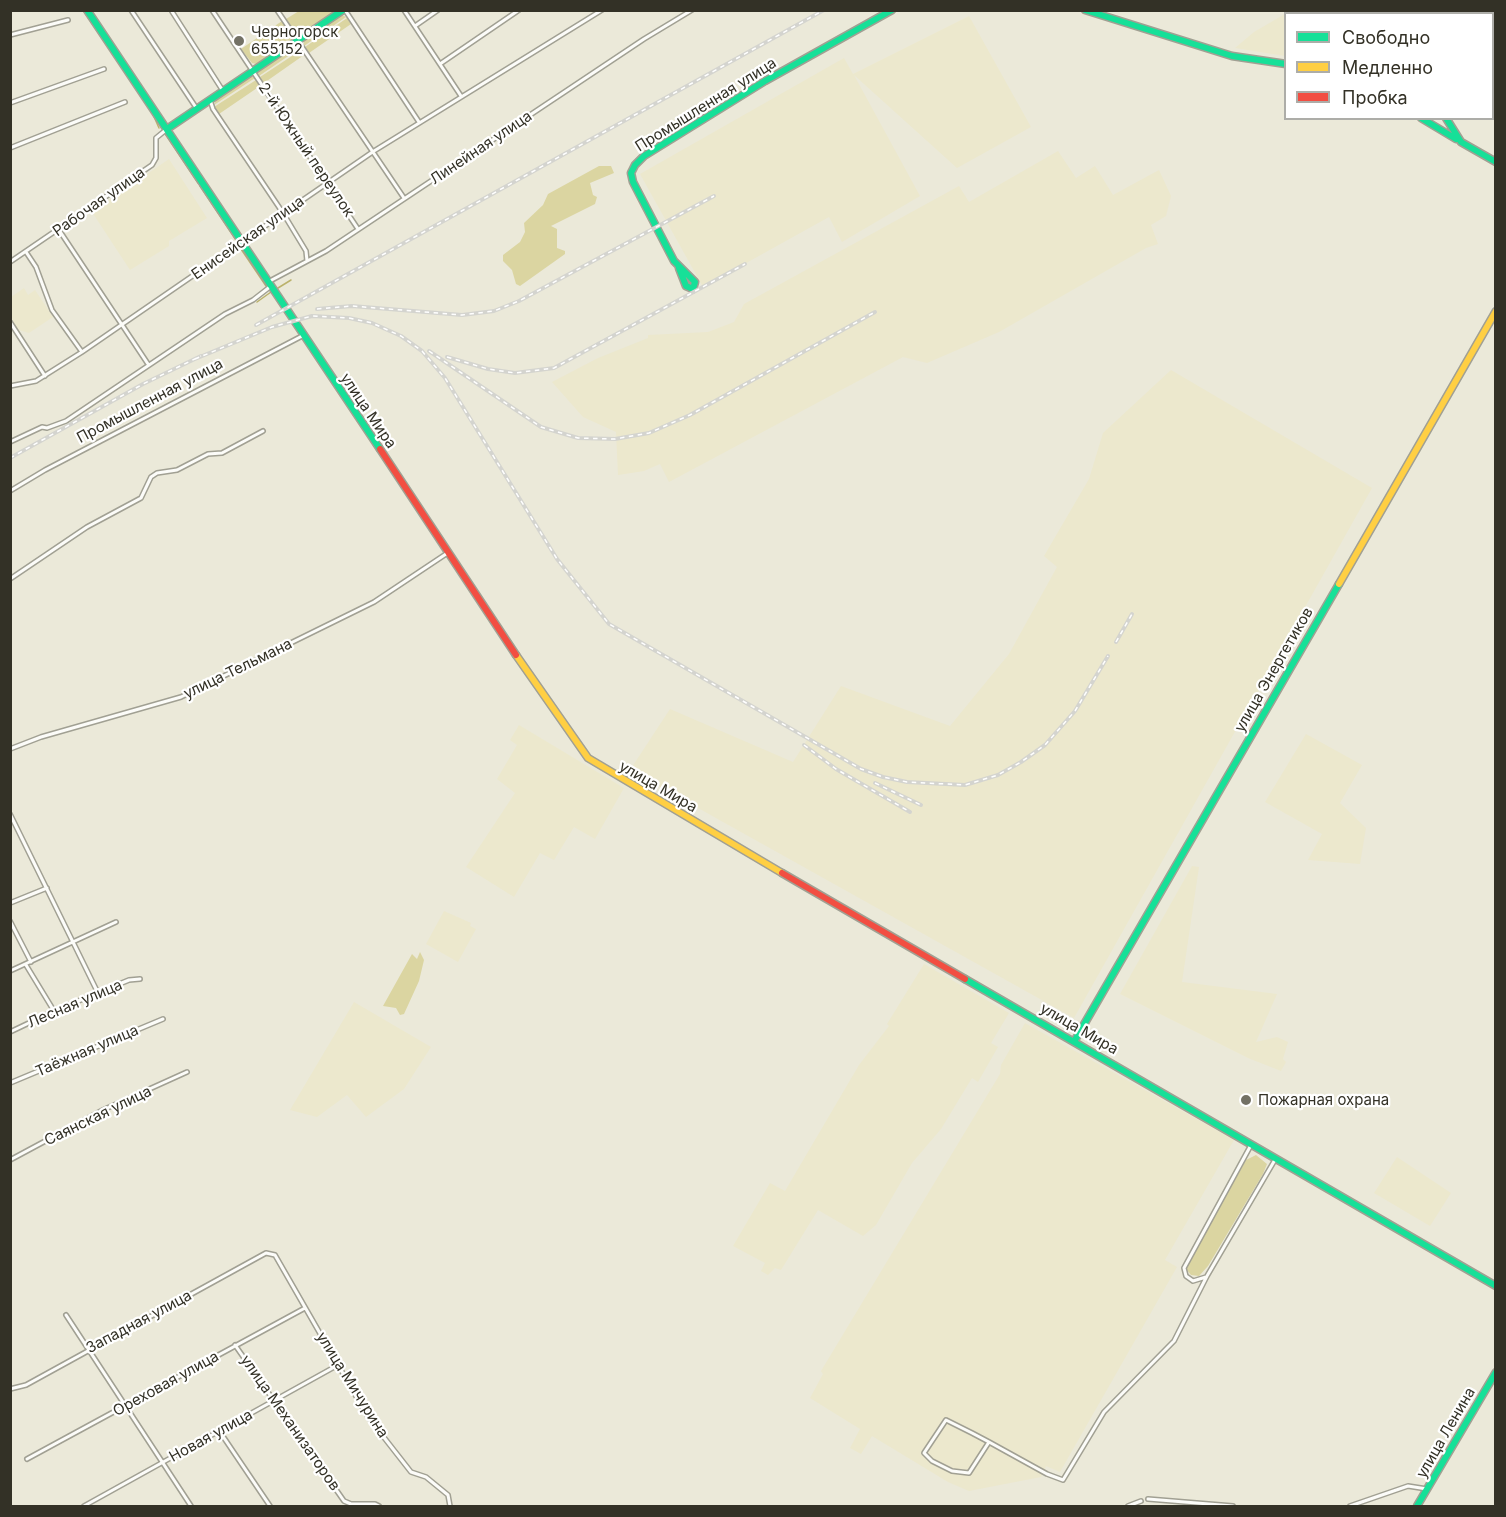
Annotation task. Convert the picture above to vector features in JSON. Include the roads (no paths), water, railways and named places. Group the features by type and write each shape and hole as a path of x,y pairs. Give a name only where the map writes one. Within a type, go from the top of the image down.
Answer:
{"main road":[{"name":"улица Мира","path":"87,10 578,747 588,758 632,786 1075,1040 1496,1286"},
{"path":"167,129 344,10"},
{"name":"Промышленная улица","path":"679,268 633,182 631,173 635,165 644,156 765,81 852,30 892,10"},
{"path":"1085,10 1232,56 1284,64"},
{"path":"1424,120 1496,162"},
{"path":"1447,120 1461,142"},
{"name":"улица Энергетиков","path":"1075,1040 1496,311"},
{"name":"улица Ленина","path":"1417,1506 1496,1372"}],"street":[{"path":"131,10 197,109"},
{"path":"171,10 223,91"},
{"name":"2-й Южный переулок","path":"212,10 358,229"},
{"path":"278,10 404,198"},
{"path":"344,10 419,122"},
{"path":"404,10 461,96"},
{"path":"415,26 438,10"},
{"path":"440,64 519,10"},
{"name":"Енисейская улица","path":"10,386 36,381 45,376 374,151 602,10"},
{"name":"Линейная улица","path":"10,442 42,427 46,429 66,421 148,364 358,229 644,39 692,10"},
{"path":"10,35 68,20"},
{"path":"10,103 104,69"},
{"path":"210,100 213,109 306,251 307,261"},
{"path":"10,148 125,102"},
{"path":"151,135 156,138 167,129"},
{"name":"Рабочая улица","path":"10,262 152,165 156,158 156,138"},
{"path":"59,230 148,364"},
{"path":"26,252 36,267 52,310 82,352"},
{"path":"10,322 45,376"},
{"name":"Промышленная улица","path":"10,491 45,470 304,335"},
{"path":"10,579 87,527 141,498 151,477 157,473 177,470 208,454 222,453 263,431"},
{"name":"улица Тельмана","path":"10,749 41,737 181,697 374,602 449,552"},
{"path":"10,814 98,993"},
{"path":"10,903 47,888"},
{"path":"10,921 31,962"},
{"path":"10,971 116,922"},
{"path":"26,965 54,1011"},
{"name":"Лесная улица","path":"10,1032 98,993 140,979"},
{"name":"Таёжная улица","path":"10,1083 163,1019"},
{"name":"Саянская улица","path":"10,1160 103,1110 186,1072"},
{"path":"1207,1276 1193,1281 1186,1276 1184,1268 1252,1144"},
{"path":"989,1442 969,1473 952,1471 932,1461 924,1453 946,1420 989,1442 1063,1480 1104,1412 1174,1341 1207,1276 1276,1158"},
{"name":"улица Мичурина","path":"266,1253 275,1255 368,1417 411,1472 426,1477 448,1496 450,1506"},
{"name":"Западная улица","path":"10,1389 26,1385 266,1253"},
{"name":"Ореховая улица","path":"27,1459 305,1308"},
{"path":"66,1315 86,1350 191,1506"},
{"name":"улица Механизаторов","path":"235,1345 344,1501 351,1504 379,1506"},
{"name":"Новая улица","path":"84,1506 338,1365"},
{"path":"220,1432 270,1506"},
{"path":"1350,1506 1408,1486 1427,1489"},
{"path":"1148,1499 1233,1506"},
{"path":"1128,1506 1141,1502"}],"waterway":[{"path":"83,10 151,110 159,128"},
{"path":"166,135 198,183"},
{"path":"200,186 236,240"},
{"path":"241,249 266,286"},
{"path":"278,288 291,280"},
{"path":"257,302 271,292"}],"railway":[{"path":"256,325 824,10"},
{"path":"317,309 352,306 462,315 494,311 519,301 714,196"},
{"path":"447,357 488,369 515,373 554,368 745,264"},
{"path":"429,351 541,427 578,438 615,439 649,433 690,415 875,312"},
{"path":"195,359 272,327 312,316 349,318 372,323 401,336 422,351 445,378 557,559 609,624 861,769 883,777 907,782 965,785 998,775 1045,745 1075,711 1108,656"},
{"path":"10,458 143,384 201,356"},
{"path":"1116,642 1132,614"},
{"path":"804,745 836,769 910,812"},
{"path":"875,783 921,805"}],"place":[{"name":"Черногорск 655152","path":"239,41"},
{"name":"Пожарная охрана","path":"1246,1100"}]}
